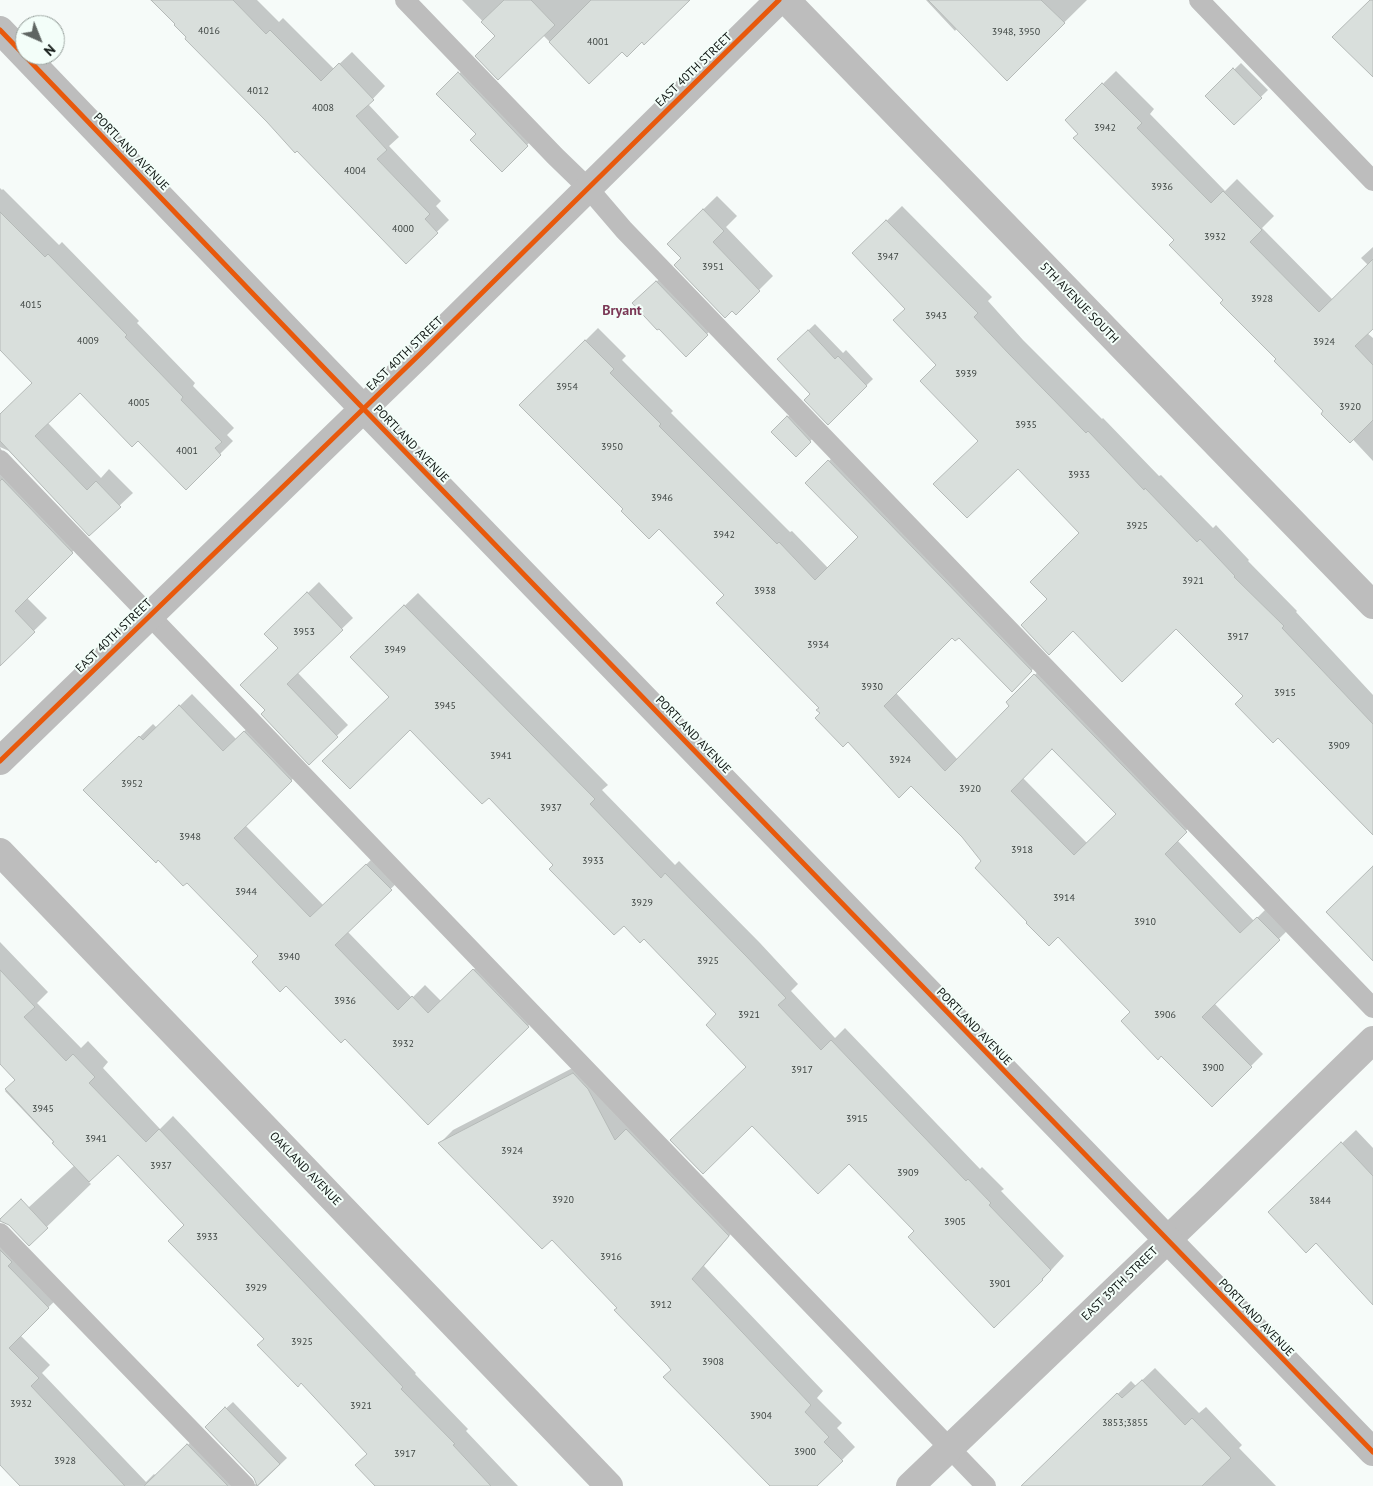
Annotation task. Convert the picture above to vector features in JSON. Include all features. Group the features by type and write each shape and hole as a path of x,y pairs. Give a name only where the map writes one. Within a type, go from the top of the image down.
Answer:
{"street":[{"name":"EAST 40TH STREET","path":"0,761 363,409 778,0"},
{"name":"5TH AVENUE SOUTH","path":"786,0 1373,605"},
{"name":"PORTLAND AVENUE","path":"0,30 363,409 1373,1452"},
{"name":"OAKLAND AVENUE","path":"0,852 610,1486"},
{"name":"EAST 39TH STREET","path":"910,1486 1373,1040"}],"lane":[{"path":"405,0 588,188 631,237 1373,1008"},
{"path":"1199,0 1373,181"},
{"path":"0,460 986,1486"},
{"path":"0,1233 245,1486"}],"building":[{"path":"151,0 233,0 266,34 270,30 321,81 339,63 374,100 356,116 387,150 377,159 430,214 425,219 438,233 406,264 297,151 295,153 185,39 186,37 175,24"},
{"path":"504,0 531,0 555,25 498,80 475,56 495,36 481,22"},
{"path":"591,0 690,0 644,45 642,42 627,57 622,52 589,84 549,42"},
{"path":"928,0 1041,0 1065,23 1007,81"},
{"path":"1370,0 1373,0 1373,77 1332,37"},
{"path":"1233,68 1262,98 1234,125 1205,96"},
{"path":"458,72 528,146 502,172 470,140 476,134 436,94"},
{"path":"1102,83 1142,123 1137,128 1211,203 1223,191 1262,230 1250,242 1319,312 1373,259 1373,329 1355,346 1373,365 1373,420 1350,443 1321,414 1323,411 1274,361 1276,359 1220,303 1223,300 1169,245 1174,240 1073,138 1078,134 1065,120"},
{"path":"703,209 724,231 713,242 760,291 736,315 732,311 725,318 674,265 681,258 667,244"},
{"path":"0,212 45,257 48,254 127,335 125,337 183,397 181,400 222,442 215,448 221,455 186,490 138,441 132,447 80,393 35,436 87,490 96,481 121,507 89,536 0,441 0,414 32,383 0,350"},
{"path":"886,220 978,313 974,317 1009,354 1197,542 1200,539 1234,577 1284,626 1282,628 1373,724 1373,835 1278,738 1273,743 1235,704 1243,696 1176,629 1122,682 1073,631 1049,655 1021,625 1047,599 1030,582 1079,533 1018,469 967,518 933,484 978,441 920,381 936,365 893,320 905,309 852,253"},
{"path":"656,281 708,335 686,357 632,303"},
{"path":"808,330 835,359 838,356 867,386 828,425 804,400 810,394 777,359"},
{"path":"585,340 614,369 610,373 661,424 659,426 777,544 779,542 815,580 858,537 805,483 828,460 1032,671 1012,692 959,638 955,641 952,638 884,706 945,771 1009,706 1006,702 1034,674 1187,832 1165,854 1240,933 1257,917 1280,940 1202,1017 1252,1067 1212,1107 1161,1056 1158,1060 1121,1021 1130,1012 1058,937 1049,946 975,868 981,861 962,837 911,786 899,798 848,742 843,747 815,718 820,713 816,710 819,708 716,603 724,595 659,529 649,539 621,511 623,509 519,405","holes":["1052,749 1116,814 1074,855 1011,791"]},
{"path":"787,416 811,442 796,457 771,432"},
{"path":"2,479 73,553 15,611 35,632 0,666 0,481"},
{"path":"307,592 343,630 287,684 338,737 309,765 261,714 265,710 240,685 278,648 264,634"},
{"path":"404,605 595,799 590,804 661,878 665,873 786,998 778,1005 821,1050 831,1040 966,1181 968,1179 991,1203 989,1205 1051,1270 994,1328 908,1237 914,1231 849,1164 818,1194 752,1126 703,1174 670,1140 746,1067 706,1025 716,1014 644,939 640,943 624,926 614,935 549,869 553,865 489,798 482,804 410,730 350,789 322,761 389,697 350,657"},
{"path":"179,705 223,751 244,731 292,781 234,838 310,917 366,864 392,890 335,945 398,1010 412,996 428,1013 473,969 529,1027 428,1125 345,1039 341,1043 286,986 280,992 252,962 258,956 187,883 183,886 158,860 156,863 83,790 139,736 143,740"},
{"path":"1373,866 1373,961 1326,912"},
{"path":"0,970 35,1007 24,1017 66,1061 73,1054 95,1077 89,1083 146,1142 159,1129 403,1387 401,1389 455,1444 453,1445 491,1486 375,1486 355,1465 367,1454 301,1383 298,1387 257,1345 264,1339 168,1241 184,1225 118,1155 89,1182 5,1089 15,1080 0,1064"},
{"path":"573,1073 588,1089 615,1140 626,1129 729,1236 692,1279 811,1405 805,1412 829,1437 824,1442 843,1461 817,1486 770,1486 663,1377 671,1370 668,1366 614,1310 617,1308 552,1240 542,1249 438,1143"},
{"path":"1341,1142 1373,1176 1373,1305 1316,1243 1306,1253 1268,1212"},
{"path":"21,1199 48,1228 29,1246 9,1225 0,1221"},
{"path":"0,1250 12,1262 8,1266 49,1308 9,1348 39,1378 31,1386 125,1486 20,1486 0,1465"},
{"path":"1142,1380 1185,1425 1192,1418 1231,1458 1202,1486 1021,1486 1117,1393 1122,1398"},
{"path":"225,1407 280,1464 257,1486 254,1478 205,1427"},
{"path":"187,1444 228,1486 144,1486"}],"cycle path":[{"path":"0,761 420,354 779,0"},
{"path":"0,30 326,370 1373,1452"}],"district":[{"name":"Bryant","path":"622,311"}]}
